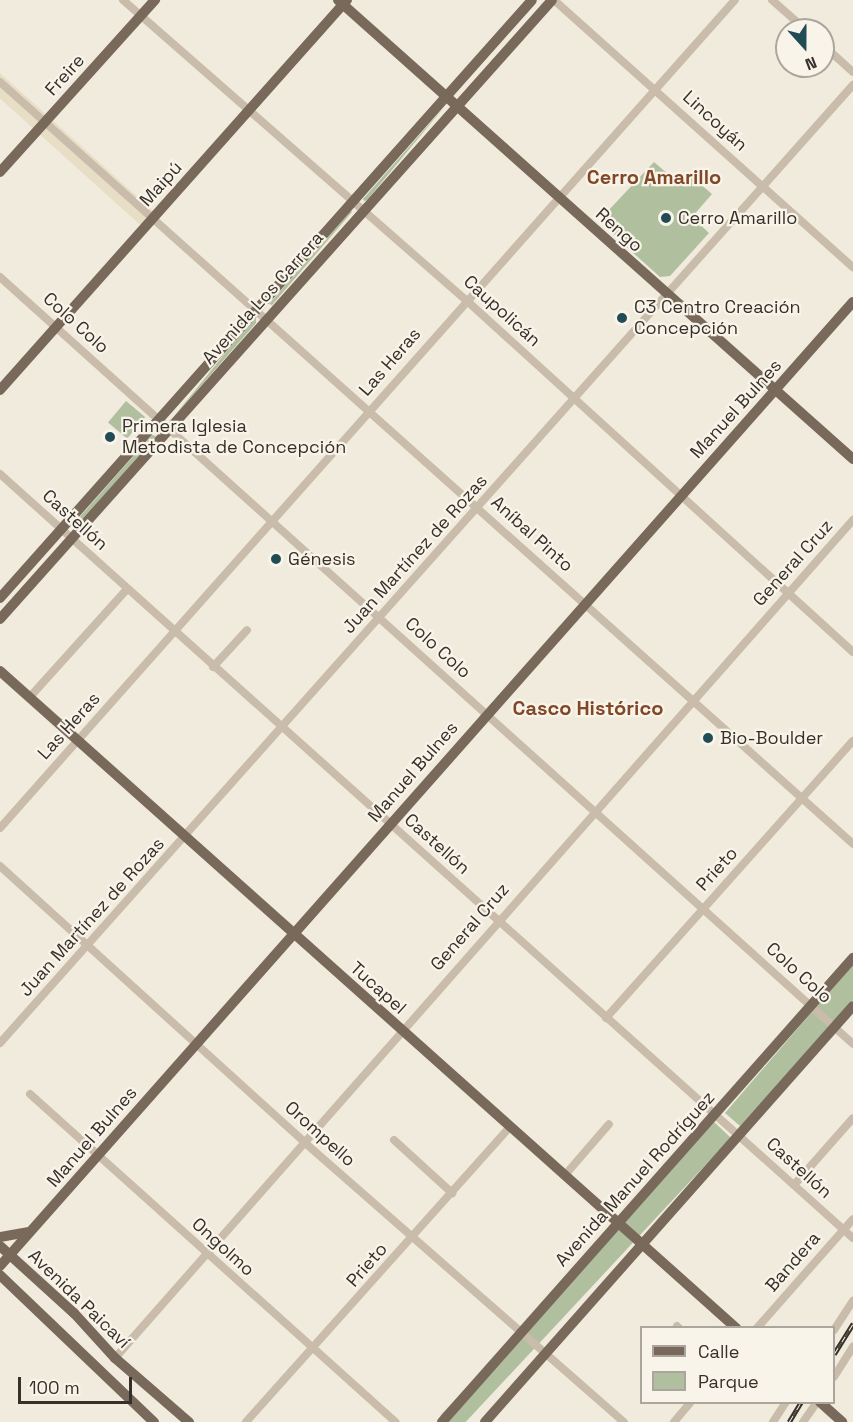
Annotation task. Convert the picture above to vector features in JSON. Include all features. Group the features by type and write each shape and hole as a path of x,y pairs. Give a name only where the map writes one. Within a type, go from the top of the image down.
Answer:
{"main road":[{"name":"Freire","path":"0,172 155,0"},
{"name":"Avenida Los Carrera","path":"0,598 532,0"},
{"name":"Avenida Los Carrera","path":"0,619 553,0"},
{"name":"Rengo","path":"343,1 558,198 853,459"},
{"name":"Maipú","path":"0,390 343,1"},
{"name":"Manuel Bulnes","path":"0,1266 853,302"},
{"name":"Tucapel","path":"0,671 184,839 734,1326"},
{"name":"Avenida Manuel Rodríguez","path":"442,1422 853,958"},
{"path":"484,1422 853,1006"},
{"path":"0,1237 17,1237 33,1229"},
{"name":"Avenida Paicaví","path":"0,1246 74,1313 116,1358 189,1422"},
{"name":"Avenida Paicaví","path":"0,1275 154,1422"},
{"path":"0,1290 14,1287"},
{"path":"820,1404 842,1422"}],"street":[{"name":"Caupolicán","path":"123,0 142,14 466,300 853,652"},
{"name":"Lincoyán","path":"553,0 853,267"},
{"name":"Las Heras","path":"0,828 274,523 368,411 735,0"},
{"path":"772,0 792,18"},
{"path":"835,56 853,72"},
{"name":"Aníbal Pinto","path":"0,82 853,844"},
{"name":"Juan Martínez de Rozas","path":"0,1043 282,729 853,85"},
{"name":"Colo Colo","path":"0,277 596,810 853,1044"},
{"name":"Castellón","path":"0,474 282,729 853,1238"},
{"name":"General Cruz","path":"116,1358 497,921 853,520"},
{"path":"29,698 127,589"},
{"path":"213,667 247,630"},
{"name":"Prieto","path":"606,1018 853,741"},
{"name":"Orompello","path":"0,866 304,1142 624,1422"},
{"name":"Ongolmo","path":"30,1094 395,1422"},
{"path":"794,1185 853,1118"},
{"path":"565,1176 609,1124"},
{"name":"Prieto","path":"246,1422 314,1350 510,1127"},
{"path":"394,1140 452,1193"},
{"name":"Bandera","path":"759,1326 853,1219"},
{"path":"835,1328 853,1301"},
{"path":"835,1375 853,1347"},
{"path":"674,1422 689,1404"},
{"path":"773,1422 785,1404"},
{"path":"803,1422 816,1404"}],"green space":[{"path":"446,105 367,200 364,201 363,199"},
{"path":"654,162 676,181 686,172 712,194 692,217 709,233 670,276 660,277 611,233 618,225 606,213"},
{"path":"351,211 272,305 269,304"},
{"path":"256,318 256,323 171,420 235,341"},
{"path":"126,401 145,417 127,439 108,422"},
{"path":"152,435 156,436 79,524 76,521"},
{"path":"853,964 853,1000 740,1126 725,1113"},
{"path":"714,1122 731,1138 466,1422 448,1422 441,1415"}],"shaded area":[{"path":"0,73 154,212 141,226 0,99"}],"railway":[{"path":"835,1352 853,1324"},
{"path":"789,1422 800,1404"}],"place":[{"name":"Cerro Amarillo","path":"666,218"},
{"name":"C3 Centro Creación Concepción","path":"622,318"},
{"name":"Primera Iglesia Metodista de Concepción","path":"110,437"},
{"name":"Génesis","path":"276,559"},
{"name":"Bio-Boulder","path":"708,738"}],"district":[{"name":"Cerro Amarillo","path":"654,177"},
{"name":"Casco Histórico","path":"588,708"}]}
